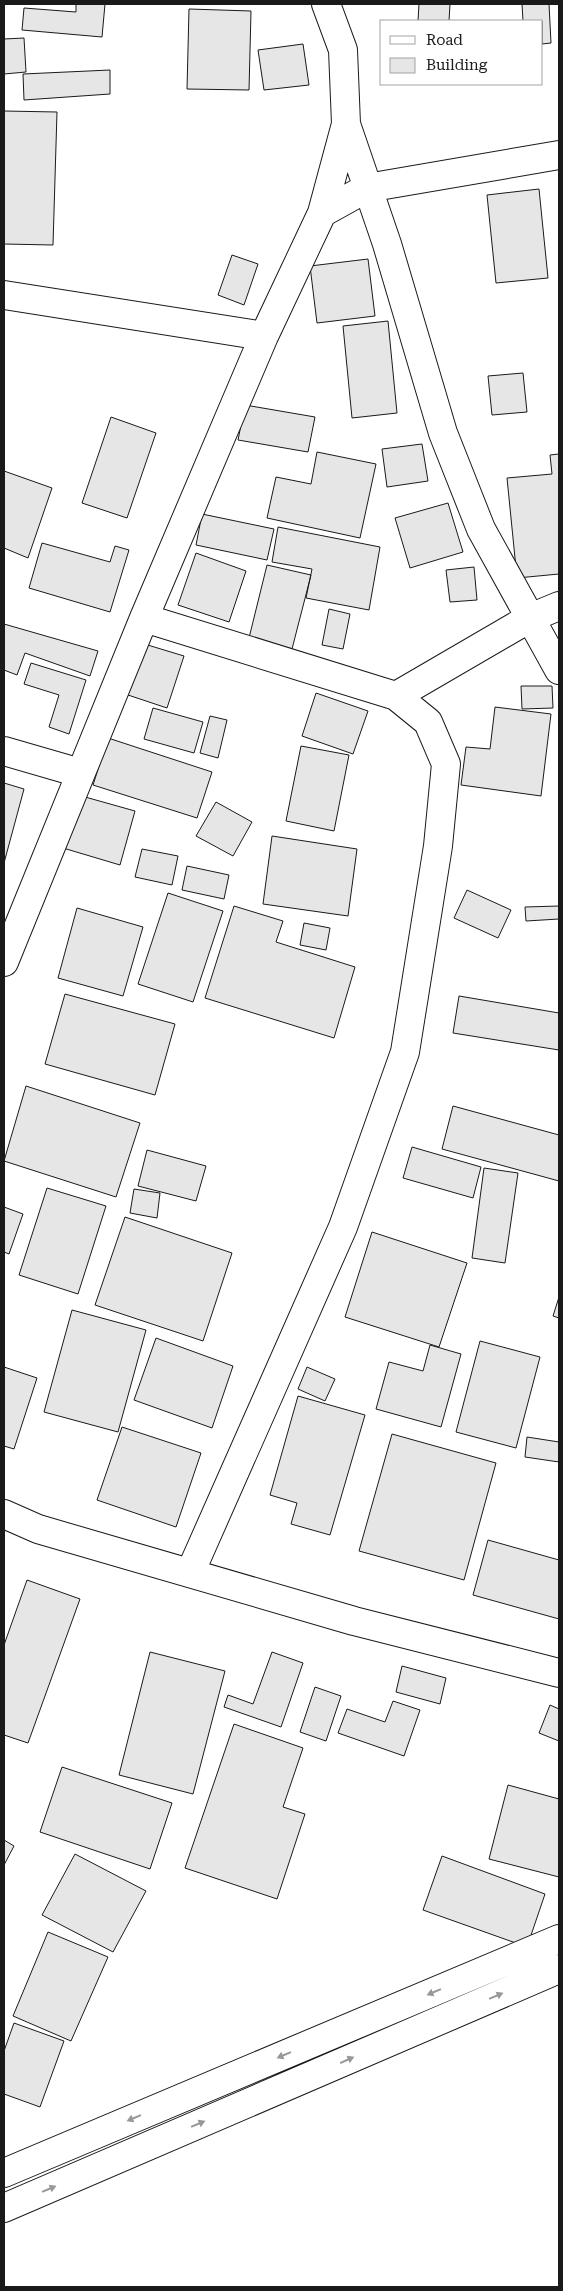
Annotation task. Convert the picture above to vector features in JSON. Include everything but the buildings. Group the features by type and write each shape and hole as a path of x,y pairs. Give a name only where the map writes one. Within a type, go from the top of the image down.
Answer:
{"street":[{"path":"326,4 343,50 346,124 387,244 443,433 481,529 559,670"},
{"path":"4,962 144,618 264,336 322,213 346,124"},
{"path":"322,213 368,188 559,156"},
{"path":"4,295 264,336"},
{"path":"396,696 530,618 559,606"},
{"path":"144,618 396,696 428,722 446,764 438,846 405,1052 344,1227 190,1573"},
{"path":"4,751 80,773"},
{"path":"4,1514 38,1529 354,1621 559,1673"},
{"path":"4,2172 559,1939"},
{"path":"4,2208 559,1969"}]}
